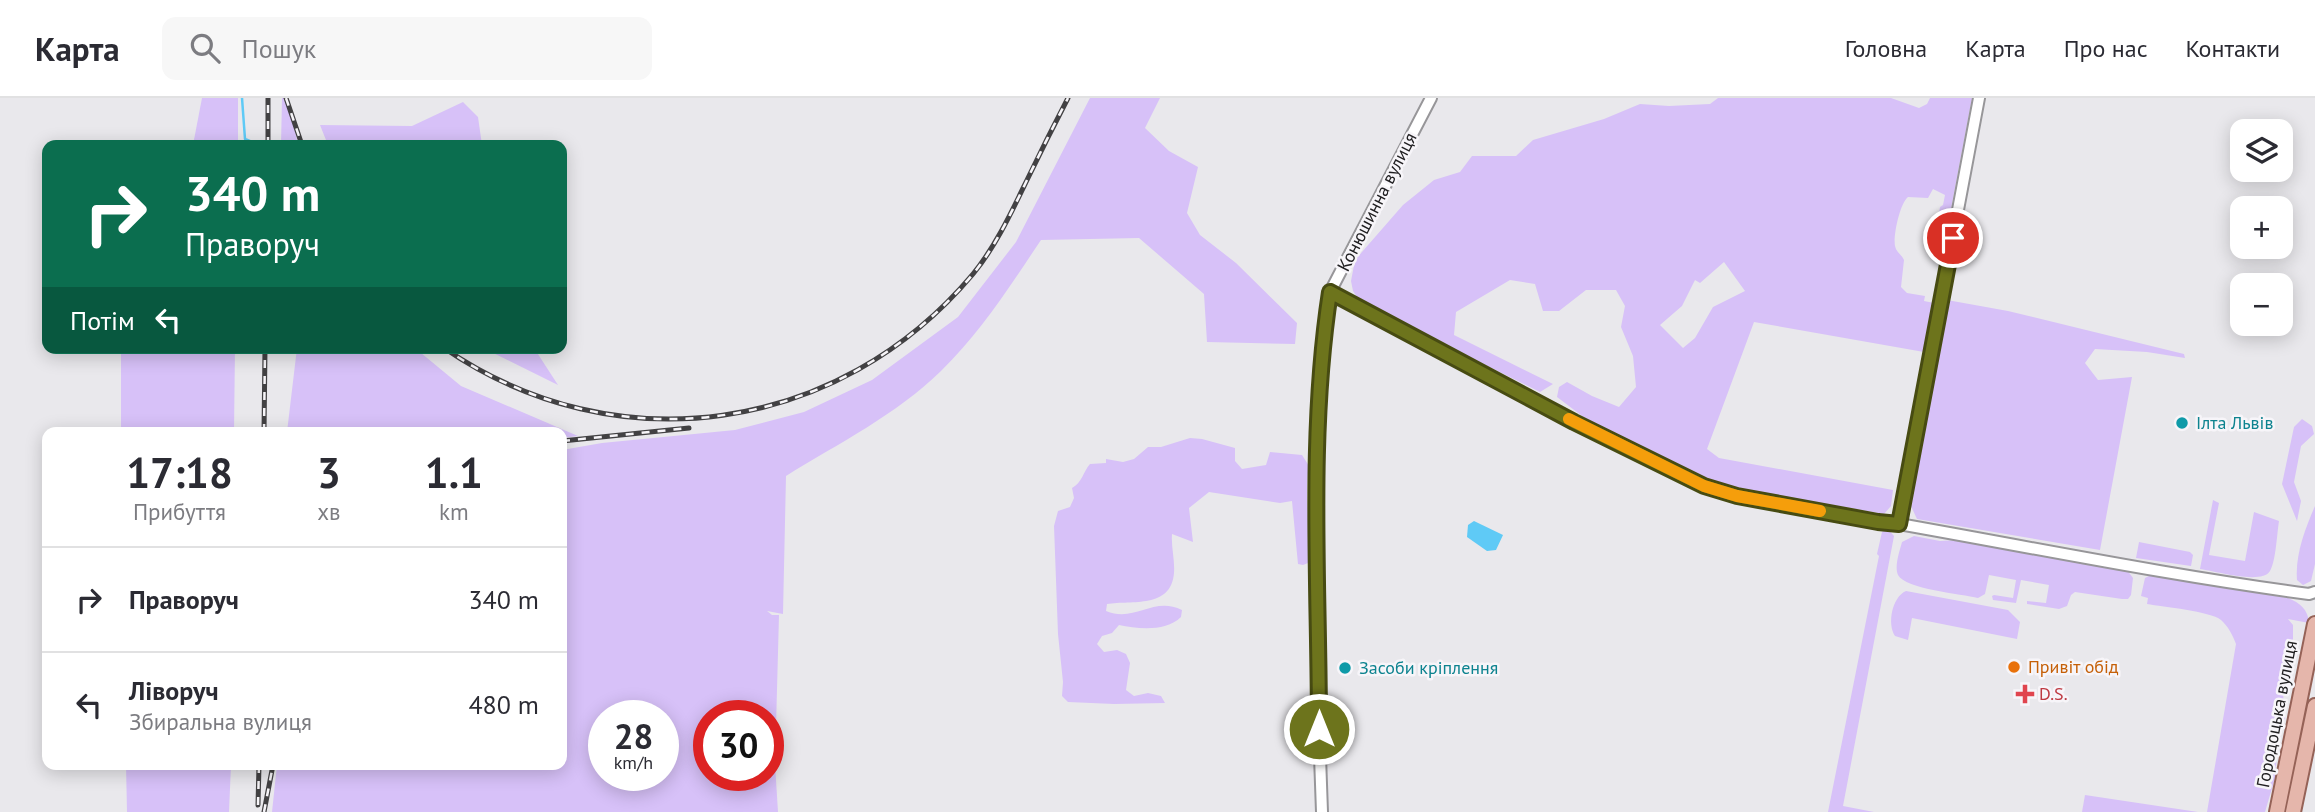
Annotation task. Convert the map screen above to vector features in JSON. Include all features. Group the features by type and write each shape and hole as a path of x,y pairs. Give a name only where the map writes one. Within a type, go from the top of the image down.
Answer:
{"main road":[{"name":"Городоцька вулиця","path":"2277,812 2315,624"},
{"name":"Городоцька вулиця","path":"2294,812 2315,706"}],"street":[{"name":"Конюшинна вулиця","path":"1322,812 1317,495 1321,355 1330,292 1431,98"},
{"path":"1899,524 1979,98"},
{"path":"1330,292 1574,422 1704,486 1737,496 1878,522 2273,589 2309,594 2315,592"}],"shaded area":[{"path":"202,98 238,98 238,140 194,140"},
{"path":"282,98 288,98 297,140 281,140"},
{"path":"1090,98 1160,98 1145,128 1169,151 1198,167 1187,213 1200,235 1236,263 1297,323 1295,344 1207,342 1204,294 1139,238 1041,240 982,325 956,356 924,387 886,415 786,476 783,614 767,611 772,615 779,615 777,700 693,700 693,791 777,791 778,812 272,812 276,770 567,770 567,449 602,443 735,430 804,412 872,380 958,317 1016,242"},
{"path":"1718,98 1891,98 1919,108 1927,104 1930,98 1972,98 1942,256 1934,256 1932,253 1940,207 1945,195 1933,189 1928,198 1908,197 1902,206 1896,228 1895,246 1904,260 1901,287 1907,293 1925,296 1924,301 1934,303 1924,352 1754,322 1707,449 1719,458 1893,490 1891,506 1884,514 1727,487 1704,479 1594,425 1557,397 1559,387 1567,382 1619,407 1636,387 1633,356 1621,327 1625,306 1616,290 1586,290 1559,311 1543,311 1535,284 1510,280 1456,312 1454,335 1553,384 1540,392 1392,319 1359,300 1353,291 1351,281 1355,260 1403,205 1434,180 1460,172 1472,156 1516,156 1533,140 1604,119 1640,104 1710,104","holes":["1724,262 1745,291 1713,307 1695,338 1683,348 1660,325 1682,306 1695,280 1700,283"]},
{"path":"463,102 478,117 481,140 326,140 320,125 412,126"},
{"path":"1947,300 2008,311 2184,354 2185,358 2147,352 2095,349 2085,363 2098,380 2132,377 2100,550 1917,519 1910,504"},
{"path":"121,354 235,354 234,427 121,427"},
{"path":"296,354 422,354 461,386 557,427 288,427"},
{"path":"495,354 538,354 558,385"},
{"path":"2302,419 2312,426 2314,434 2301,446 2294,482 2301,501 2297,521 2282,484 2294,427"},
{"path":"567,431 578,436 567,437"},
{"path":"1190,438 1235,448 1235,461 1242,469 1266,465 1270,452 1302,455 1309,466 1308,563 1298,564 1292,501 1280,503 1209,492 1189,508 1193,542 1172,534 1174,573 1166,592 1149,601 1107,604 1106,611 1126,614 1162,606 1182,610 1181,617 1160,627 1119,625 1112,633 1102,636 1097,644 1104,652 1117,650 1126,654 1130,663 1126,690 1134,696 1148,693 1161,696 1165,703 1068,702 1062,696 1058,634 1054,526 1058,511 1070,507 1074,498 1072,488 1090,464 1106,463 1106,459 1123,462 1134,459 1148,447 1161,447"},
{"path":"2213,500 2219,503 2209,555 2245,561 2254,512 2279,521 2274,561 2265,575 2248,577 2200,569"},
{"path":"2315,506 2315,564 2311,581 2303,585 2297,580 2299,552"},
{"path":"1887,528 1894,536 1843,806 1874,812 1828,812 1879,556 1877,554 1882,532"},
{"path":"1914,536 1940,541 1959,540 2127,570 2133,578 2131,595 2128,599 2122,599 2075,592 2067,606 2059,609 2027,604 2027,601 2046,603 2049,585 2021,580 2016,603 1993,600 1992,596 2013,598 2016,580 1989,575 1985,594 1978,598 1922,587 1903,580 1897,571 1902,542"},
{"path":"2139,542 2190,552 2193,555 2191,566 2136,558"},
{"path":"2151,575 2288,598 2300,604 2307,614 2309,623 2288,619 2293,625 2293,639 2288,651 2291,675 2283,693 2285,718 2278,742 2275,778 2265,812 2207,812 2236,644 2226,625 2215,617 2147,604 2148,598 2141,596 2145,578"},
{"path":"1906,591 2008,610 2020,622 2017,639 1912,618 1908,640 1895,636 1891,625 1892,611 1897,599"},
{"path":"126,770 231,770 229,812 127,812"},
{"path":"2085,795 2198,812 2082,812"}],"water":[{"path":"1474,521 1503,535 1496,550 1487,551 1467,537 1468,525"}],"waterway":[{"path":"242,98 245,139 247,140"}],"railway":[{"path":"268,98 268,140"},
{"path":"286,98 300,140"},
{"path":"455,354 511,385 580,409 652,419 723,415 792,399 858,370 919,328 973,274 1003,228 1068,98"},
{"path":"264,427 265,354"},
{"path":"567,440 689,428"},
{"path":"258,805 259,770"},
{"path":"264,812 272,770"}],"slow traffic":[{"path":"1569,419 1704,486 1737,496 1820,511"}],"place":[{"name":"Ілта Львів","path":"2182,423"},
{"name":"Привіт обід","path":"2014,667"},
{"name":"Засоби кріплення","path":"1345,668"},
{"name":"D.S.","path":"2025,694"}],"route":[{"path":"1319,729 1317,495 1321,355 1330,292 1574,422 1704,486 1737,496 1899,524 1953,238"}]}
